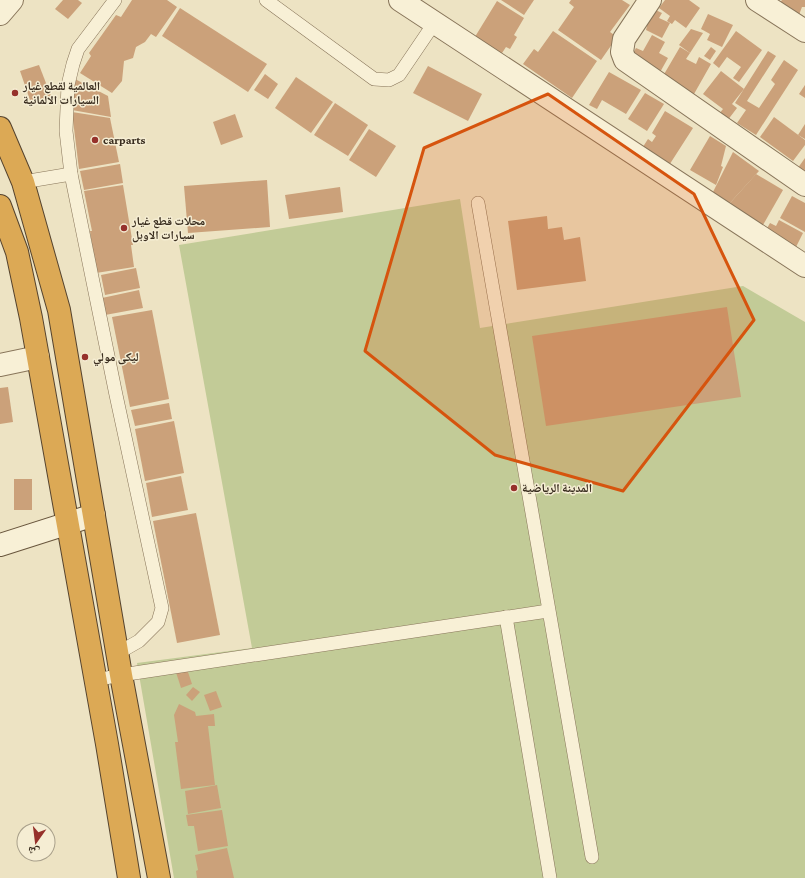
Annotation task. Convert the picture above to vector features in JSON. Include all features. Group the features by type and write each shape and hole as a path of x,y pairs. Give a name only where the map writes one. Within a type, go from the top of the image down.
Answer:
{"highway":[{"path":"0,128 23,182 59,310 118,652 120,675 159,878"},
{"path":"0,206 17,252 31,318 96,680 129,878"}],"street":[{"path":"0,14 12,0"},
{"path":"400,0 805,266"},
{"path":"650,0 624,39 622,52 625,60 805,185"},
{"path":"768,3 805,31"},
{"path":"0,365 38,357"},
{"path":"0,545 94,515"}],"lane":[{"path":"116,0 78,49 68,85 66,131 71,174 116,395 162,608 158,622 139,641 118,652"},
{"path":"266,0 374,79 389,80 399,75 435,22"},
{"path":"23,182 71,174"},
{"path":"478,203 592,857"},
{"path":"96,680 120,675 548,611"},
{"path":"506,617 550,878"}],"highlighted area":[{"path":"548,94 694,194 754,320 623,491 495,455 365,351 424,148"}],"green space":[{"name":"المدينة الرياضية","path":"460,199 480,328 743,286 805,322 805,878 174,878 137,663 252,648 179,245"}],"building":[{"path":"63,0 78,0 82,3 68,19 55,9"},
{"path":"132,0 167,0 177,7 156,37 151,34 145,42 136,47 133,58 124,61 122,81 112,93 80,73 91,56 89,53 116,15 121,17"},
{"path":"501,0 534,0 524,15"},
{"path":"571,0 622,0 630,5 610,32 617,37 601,60 558,30 574,7 569,3"},
{"path":"665,0 689,0 700,8 686,28 675,20 672,24 667,21 670,16 659,8"},
{"path":"782,0 805,0 805,7 802,7 797,20 775,9"},
{"path":"497,1 524,18 514,35 517,37 510,49 506,47 500,56 473,40"},
{"path":"647,6 662,13 659,18 670,23 662,38 646,30 647,26 639,22"},
{"path":"180,8 267,64 248,92 162,36"},
{"path":"708,14 733,25 722,47 707,40 710,34 701,29"},
{"path":"691,29 703,33 690,53 679,45"},
{"path":"553,31 597,61 572,98 523,64 534,49 538,52"},
{"path":"736,31 762,50 739,82 733,78 741,67 727,57 719,68 713,63"},
{"path":"652,35 665,42 659,53 668,58 659,74 630,58 636,48 643,51"},
{"path":"680,47 690,53 686,59 696,64 699,57 711,64 694,94 663,76"},
{"path":"711,47 716,51 710,60 704,56"},
{"path":"768,51 776,56 747,101 759,108 775,84 771,80 784,60 798,70 756,135 737,123 746,110 735,103"},
{"path":"39,65 51,96 31,103 20,71"},
{"path":"428,66 482,94 468,121 413,93"},
{"path":"721,71 744,89 732,104 737,108 724,125 715,119 723,109 703,94"},
{"path":"609,72 641,90 626,114 602,100 597,109 589,105"},
{"path":"265,74 278,84 268,99 254,90"},
{"path":"296,77 333,102 311,133 275,108"},
{"name":"carparts","path":"75,79 108,96 111,117 72,110"},
{"path":"805,85 805,98 799,94"},
{"path":"645,93 664,104 647,131 628,119"},
{"path":"335,103 368,125 348,156 314,135"},
{"path":"665,111 693,128 666,170 639,153 648,139 652,142 656,136 652,133"},
{"name":"carparts","path":"72,112 110,118 119,162 79,169"},
{"path":"235,114 243,137 221,145 213,122"},
{"path":"774,117 805,140 805,145 793,161 760,137"},
{"path":"805,124 805,139 798,135"},
{"path":"369,129 396,146 376,177 349,160"},
{"path":"710,136 726,146 721,166 723,167 716,185 690,170"},
{"path":"733,152 759,171 729,204 712,194"},
{"path":"805,158 805,179 795,172"},
{"name":"carparts","path":"120,164 123,183 84,190 80,171"},
{"path":"756,174 783,190 759,232 729,204"},
{"path":"267,180 270,227 188,233 184,186"},
{"path":"123,185 133,245 131,245 134,267 96,273 90,231 92,231 84,191"},
{"path":"340,187 343,212 289,219 285,195"},
{"path":"792,196 805,203 805,232 780,218"},
{"path":"547,216 548,229 562,227 564,240 580,237 586,281 517,290 508,221"},
{"path":"779,220 803,233 795,249 765,232 770,223 776,226"},
{"path":"136,268 140,288 105,295 101,275"},
{"path":"139,290 143,308 105,315 102,298"},
{"path":"727,307 741,397 546,426 532,336"},
{"path":"152,310 169,399 130,407 112,317"},
{"path":"8,387 13,422 0,424 0,388"},
{"path":"169,403 172,419 135,426 131,410"},
{"path":"174,421 184,473 145,481 135,429"},
{"path":"181,476 188,510 152,517 146,483"},
{"path":"14,479 32,479 32,510 14,510"},
{"path":"196,513 220,635 177,643 153,521"},
{"path":"186,666 192,684 181,688 175,669"},
{"path":"193,687 200,692 192,701 186,695"},
{"path":"216,691 222,707 210,711 204,695"},
{"path":"179,704 195,712 196,716 214,714 215,726 208,726 215,785 181,789 175,742 178,742 174,715"},
{"path":"217,785 221,808 188,814 185,791"},
{"path":"222,810 228,846 198,851 194,826 188,826 186,815"},
{"path":"227,848 234,878 197,878 196,871 198,870 195,855"}],"place":[{"name":"العالمية لقطع غيار السيارات الالمانية","path":"15,93"},
{"name":"carparts","path":"95,140"},
{"name":"محلات قطع غيار سيارات الاوبل","path":"124,228"},
{"name":"ليكى مولي","path":"85,357"},
{"name":"المدينة الرياضية","path":"514,488"}]}
